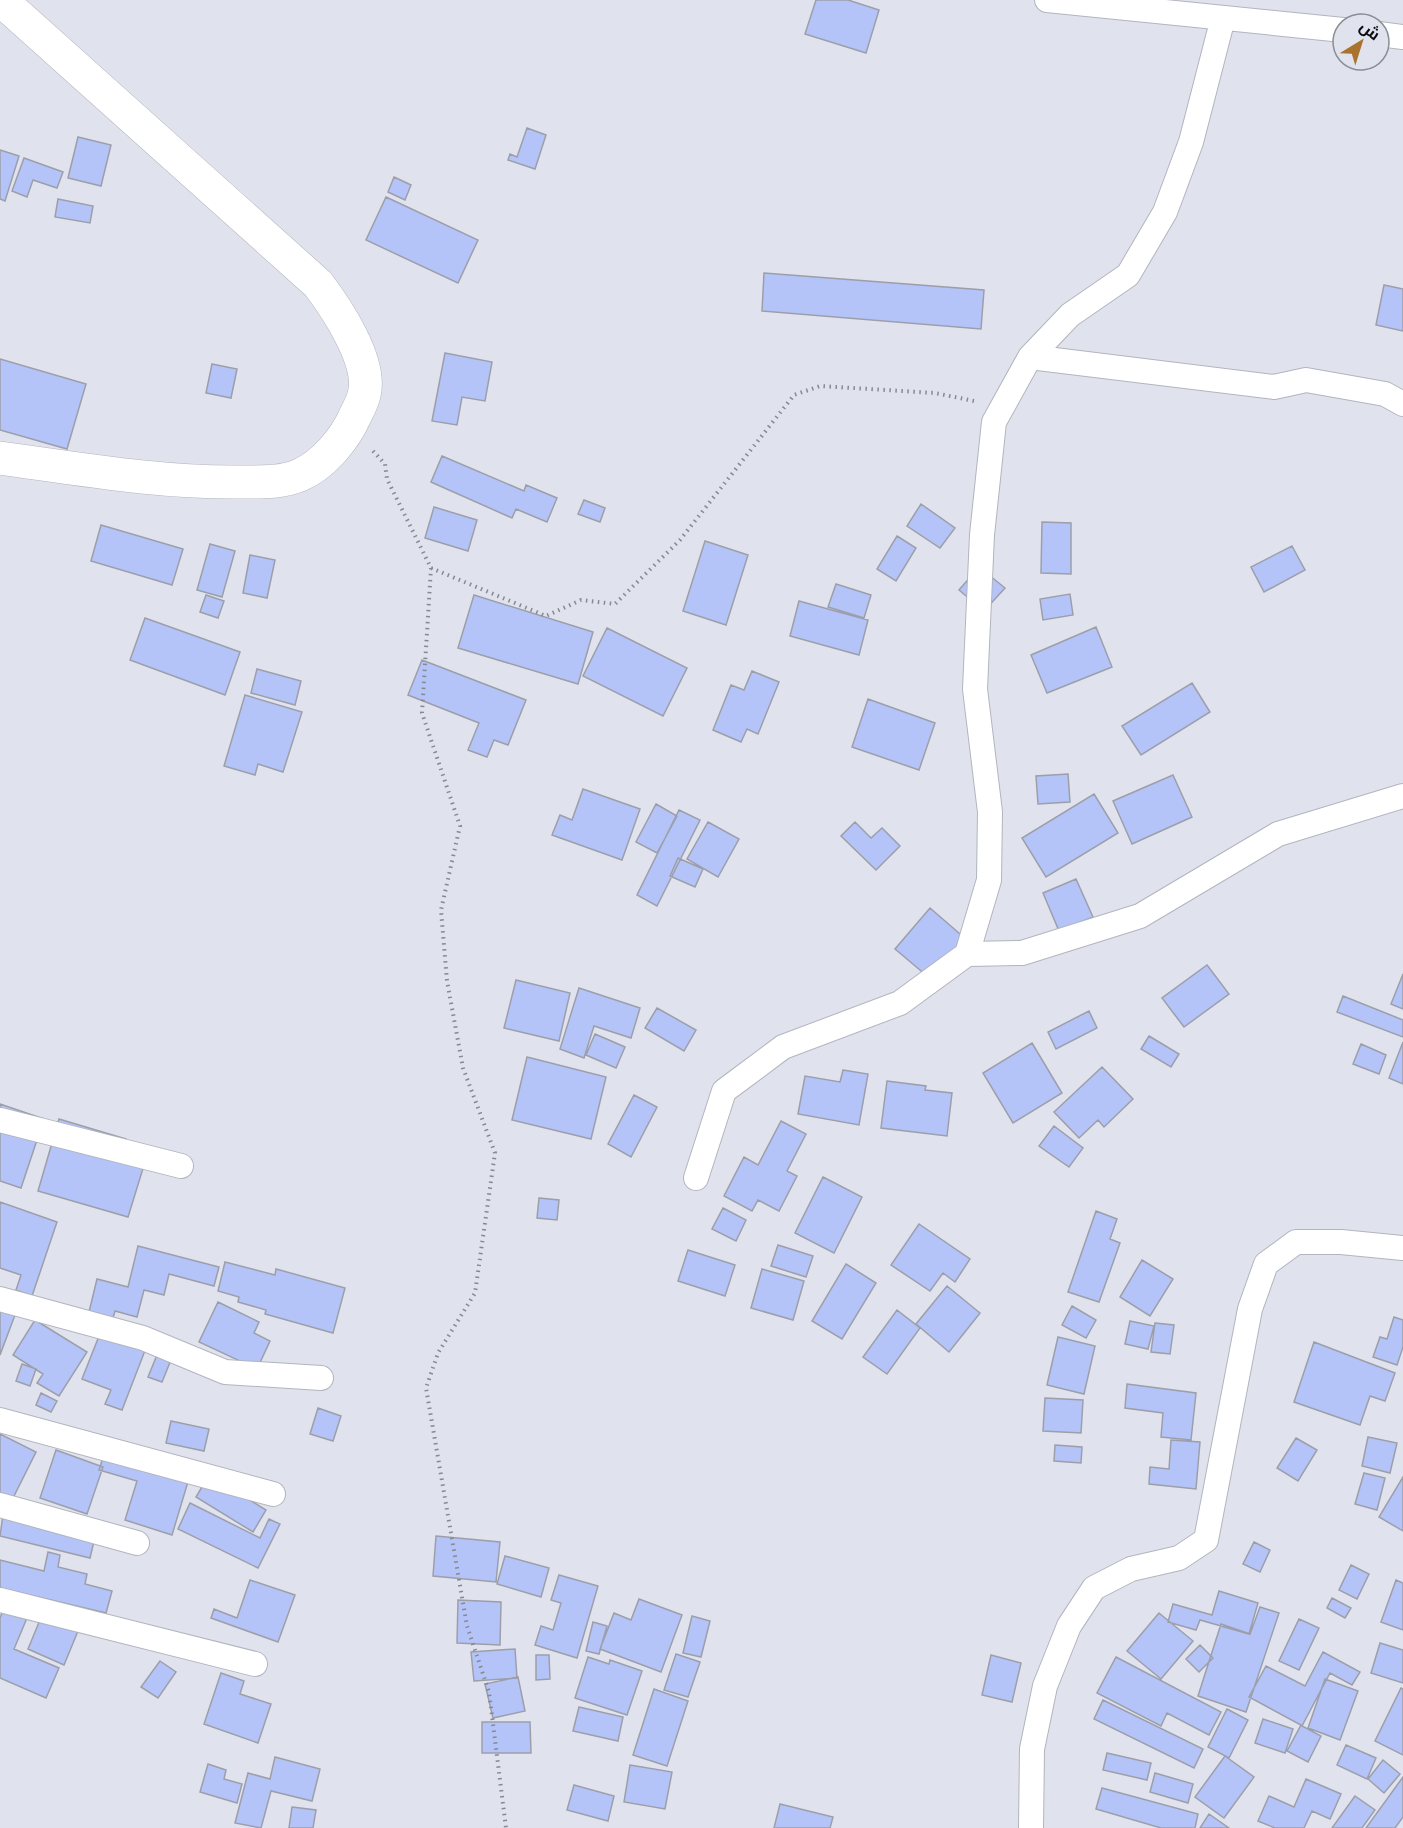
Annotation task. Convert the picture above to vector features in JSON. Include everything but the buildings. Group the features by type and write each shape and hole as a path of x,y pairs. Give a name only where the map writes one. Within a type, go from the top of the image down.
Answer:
{"main road":[{"path":"0,458 149,478 211,483 265,482 300,475 322,458 348,434 365,393 360,356 339,313 318,284 1,0"}],"street":[{"path":"1047,0 1331,29"},
{"path":"967,954 989,880 990,812 975,689 982,535 994,422 1030,357 1070,315 1128,275 1165,212 1191,142 1223,18"},
{"path":"1030,357 1274,387 1306,380 1385,394 1403,404"},
{"path":"696,1178 724,1091 783,1047 900,1003 967,954 1022,953 1140,916 1278,834 1403,796"},
{"path":"0,1120 181,1166"},
{"path":"1030,1828 1032,1749 1045,1686 1069,1626 1094,1588 1131,1569 1179,1558 1206,1540 1250,1308 1266,1264 1296,1242 1341,1242 1403,1248"},
{"path":"0,1299 143,1338 225,1372 321,1378"},
{"path":"0,1420 273,1494"},
{"path":"0,1505 137,1543"},
{"path":"0,1600 255,1664"}],"path":[{"path":"431,568 546,616 580,600 615,604 680,540 794,395 820,386 935,393 976,401 982,395"},
{"path":"348,434 373,451 385,464 387,479 431,568 422,713 460,826 441,910 447,981 463,1068 495,1153 475,1293 438,1353 426,1388 467,1626 489,1692 506,1828"}]}
